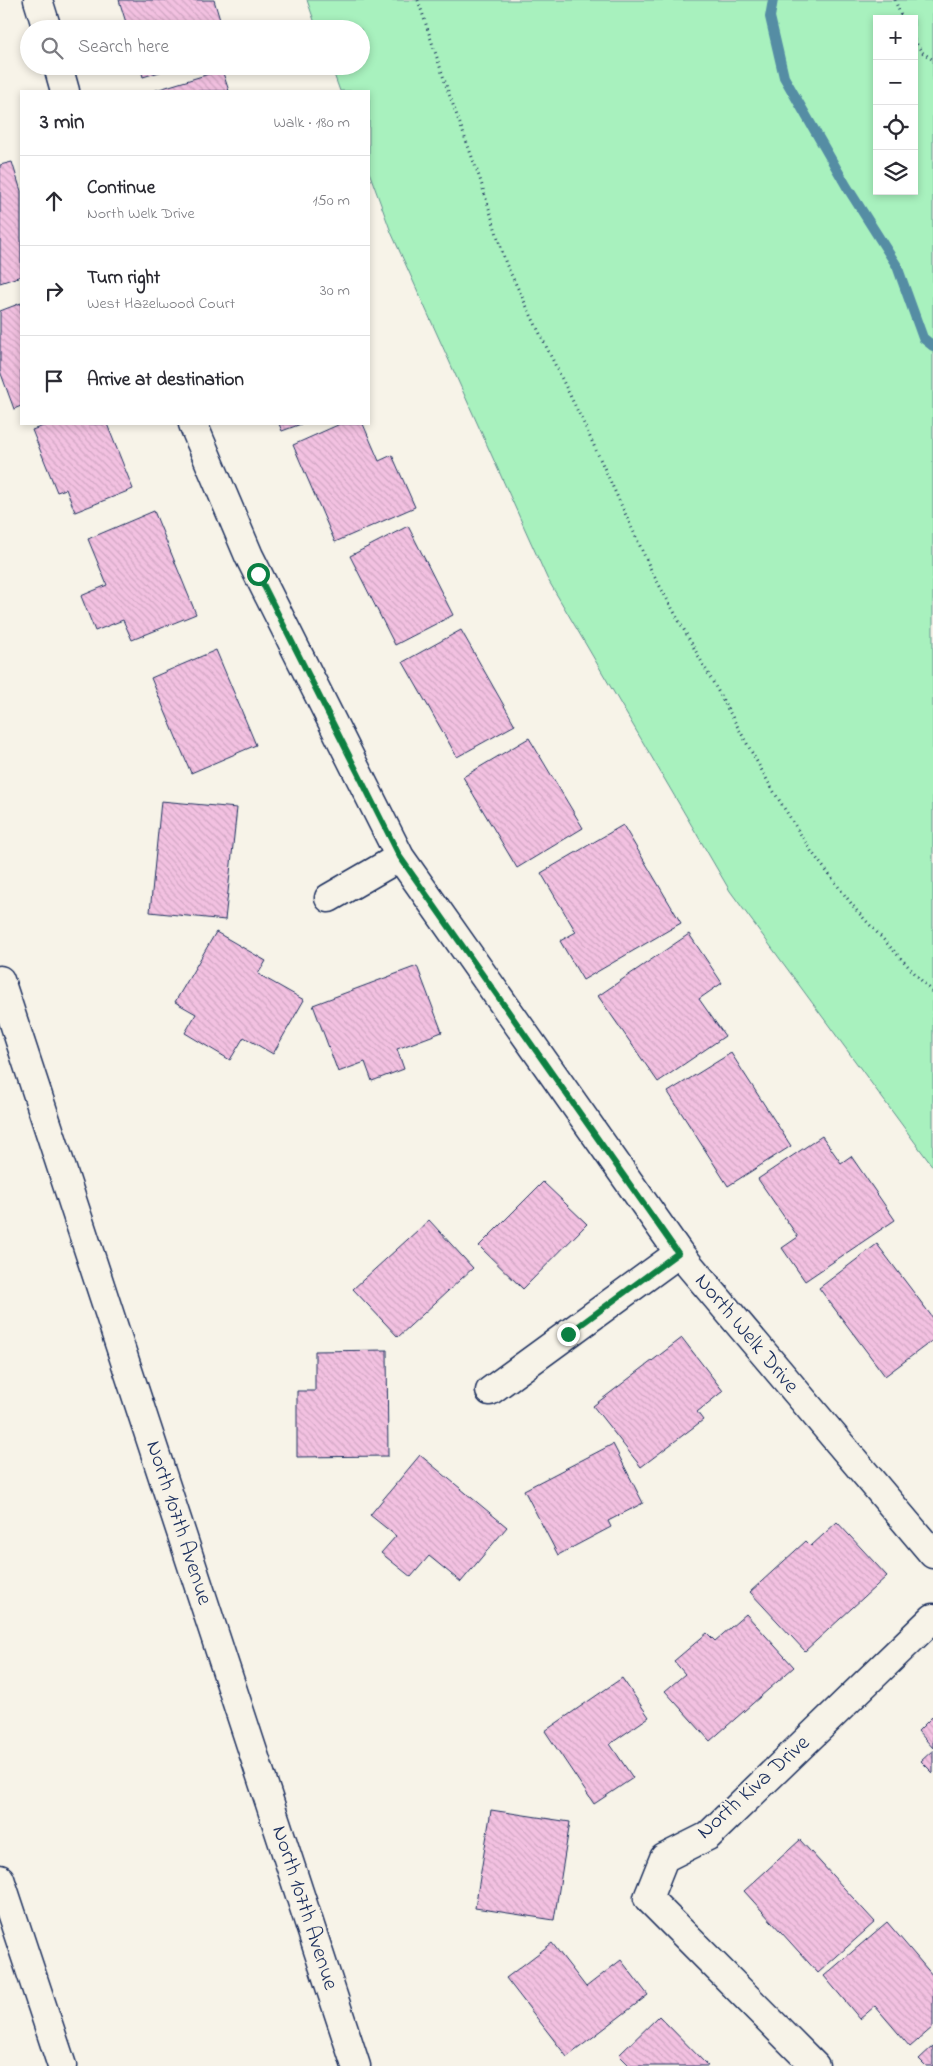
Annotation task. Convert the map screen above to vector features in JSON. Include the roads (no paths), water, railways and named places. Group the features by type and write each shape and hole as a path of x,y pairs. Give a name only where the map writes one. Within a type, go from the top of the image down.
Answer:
{"street":[{"path":"38,0 44,20"},
{"path":"61,75 65,90"},
{"name":"North Welk Drive","path":"193,425 249,556 400,857 678,1253 933,1554"},
{"path":"329,898 400,857"},
{"name":"North 107th Avenue","path":"0,980 356,2066"},
{"path":"490,1391 678,1253"},
{"name":"North Kiva Drive","path":"816,2066 648,1898 664,1858 708,1836 933,1618"},
{"path":"0,1879 62,2066"}],"waterway":[{"path":"773,0 770,17 784,77 847,187 897,266 923,338 933,346"}]}
